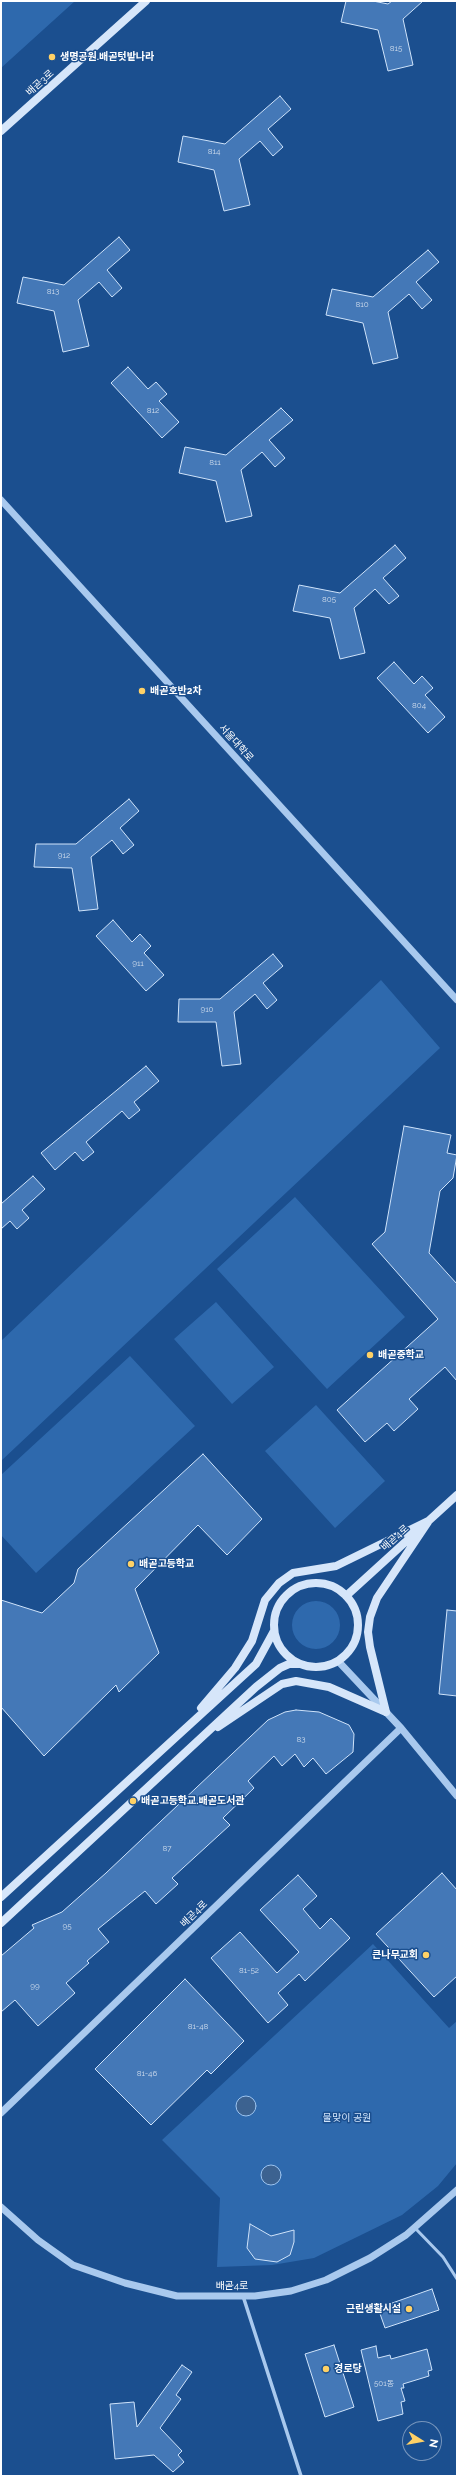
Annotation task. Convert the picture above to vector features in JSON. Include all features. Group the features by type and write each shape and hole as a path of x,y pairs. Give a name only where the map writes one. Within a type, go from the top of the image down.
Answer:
{"main road":[{"name":"배곧3로","path":"1,131 146,1"},
{"name":"배곧4로","path":"346,1596 457,1495"},
{"path":"386,1712 370,1647 368,1632 370,1617 377,1598 428,1521"},
{"path":"182,1731 239,1661 252,1641 265,1600 279,1583 293,1573 336,1566 428,1521"},
{"path":"1,1923 193,1745 280,1668 289,1664 312,1667 326,1666 338,1661 348,1652 355,1640 358,1626 356,1613 346,1596 329,1584 315,1582 301,1585 289,1592 279,1603 274,1616 274,1631 278,1644 286,1656 298,1664"},
{"path":"1,1897 256,1664 274,1631"},
{"path":"193,1745 267,1692 282,1684 296,1681 329,1687 386,1712"}],"street":[{"name":"서울대학로","path":"1,500 457,1000"},
{"path":"338,1661 401,1728 457,1796"},
{"name":"배곧4로","path":"1,2113 401,1728"},
{"name":"배곧4로","path":"1,2207 38,2240 73,2265 125,2283 177,2296 243,2296 291,2291 326,2280 370,2258 415,2228 457,2190"},
{"path":"243,2296 301,2476"}],"lane":[{"path":"415,2228 443,2257 457,2279"}],"green space":[{"path":"1,1 75,1 1,68"},
{"path":"381,980 440,1048 1,1461 1,1341"},
{"path":"295,1197 405,1317 327,1389 217,1269"},
{"path":"216,1302 274,1367 232,1404 174,1339"},
{"path":"130,1356 195,1426 36,1573 1,1535 1,1475"},
{"path":"316,1405 385,1481 335,1528 265,1451"},
{"path":"316,1601 325,1603 333,1608 338,1616 340,1625 338,1634 333,1642 325,1647 316,1649 307,1647 299,1642 294,1634 292,1625 294,1616 299,1608 307,1603"},
{"name":"물맞이 공원","path":"373,1944 449,2028 457,2021 457,2163 438,2186 402,2215 314,2258 272,2265 217,2267 220,2198 162,2140"}],"shaded area":[{"path":"246,2096 253,2099 256,2106 253,2113 246,2116 239,2113 236,2106 239,2099"},
{"path":"271,2165 278,2168 281,2175 278,2182 271,2185 264,2182 261,2175 264,2168"}],"building":[{"path":"346,1 373,1 388,4 392,1 423,1 403,19 413,65 388,71 378,30 341,22"},
{"path":"280,96 291,109 268,129 283,147 273,156 260,141 239,159 250,205 224,211 214,170 178,162 183,136 225,144"},
{"path":"119,237 130,250 107,270 122,288 112,297 99,282 78,300 89,346 63,352 54,311 17,303 23,277 64,285"},
{"path":"428,250 439,262 416,282 432,300 422,309 409,294 388,312 398,358 373,364 363,323 326,315 332,289 373,297"},
{"path":"128,367 148,389 156,382 167,394 159,401 179,422 162,438 111,383"},
{"path":"281,408 293,420 269,440 285,458 275,467 262,452 241,470 252,516 226,522 216,481 179,473 185,447 226,455"},
{"path":"395,545 406,558 383,578 399,596 389,604 375,589 354,608 365,653 340,659 330,618 293,611 299,585 340,593"},
{"path":"394,662 414,684 422,676 433,688 425,695 445,717 428,733 377,678"},
{"path":"129,799 139,811 120,828 134,845 123,854 112,840 91,857 98,909 79,911 72,868 34,867 36,844 76,844"},
{"path":"113,920 132,942 140,934 151,946 144,953 164,975 146,991 96,936"},
{"path":"273,954 283,966 263,983 277,1000 267,1009 255,994 234,1012 241,1064 222,1066 216,1022 178,1022 179,999 220,999"},
{"path":"146,1066 159,1081 134,1102 140,1110 129,1119 122,1111 86,1142 94,1152 83,1161 75,1152 55,1170 41,1153"},
{"path":"404,1126 451,1135 447,1153 457,1155 453,1178 440,1191 429,1253 457,1284 457,1381 445,1367 409,1399 418,1409 394,1431 387,1423 365,1442 337,1410 438,1319 372,1244 385,1232"},
{"path":"33,1176 45,1189 22,1210 29,1218 17,1229 10,1221 1,1229 1,1204"},
{"path":"203,1454 262,1519 227,1555 198,1525 135,1589 159,1653 119,1692 116,1685 44,1756 1,1707 1,1600 42,1613 74,1583 78,1569"},
{"path":"447,1610 457,1611 457,1696 439,1694"},
{"path":"296,1710 319,1712 349,1725 354,1734 353,1752 326,1774 313,1758 304,1767 295,1754 282,1766 274,1756 248,1781 254,1788 223,1818 230,1825 172,1878 178,1884 156,1904 145,1891 98,1929 109,1942 87,1961 89,1963 66,1983 75,1993 38,2026 15,2000 1,2012 1,1956 34,1928 32,1925 62,1912 106,1873 268,1720 285,1712"},
{"name":"큰나무교회","path":"442,1873 457,1890 457,1976 434,1997 376,1934"},
{"path":"298,1875 317,1896 303,1909 320,1929 331,1918 350,1938 305,1981 299,1974 278,1993 288,2005 268,2023 211,1958 240,1932 277,1973 299,1952 260,1910"},
{"path":"185,1979 244,2041 211,2074 207,2070 151,2125 95,2069"},
{"path":"250,2224 271,2236 294,2230 294,2242 290,2255 277,2262 255,2259 247,2248"},
{"name":"근린생활시설","path":"432,2289 439,2310 385,2328 378,2308"},
{"name":"경로당","path":"334,2345 354,2407 325,2417 305,2354"},
{"path":"376,2346 378,2358 390,2355 391,2359 427,2349 432,2370 428,2371 429,2376 403,2384 404,2388 401,2388 405,2401 401,2402 403,2414 378,2421 361,2350"},
{"path":"182,2365 192,2372 176,2395 181,2399 160,2428 182,2451 178,2455 184,2462 173,2472 154,2455 115,2459 110,2404 134,2402 137,2427"}],"place":[{"name":"생명공원.배곧텃밭나라","path":"52,57"},
{"name":"배곧호반2차","path":"142,691"},
{"name":"배곧중학교","path":"370,1355"},
{"name":"배곧고등학교","path":"131,1564"},
{"name":"배곧고등학교.배곧도서관","path":"133,1801"},
{"name":"큰나무교회","path":"426,1955"},
{"name":"근린생활시설","path":"409,2309"},
{"name":"경로당","path":"326,2369"}]}
